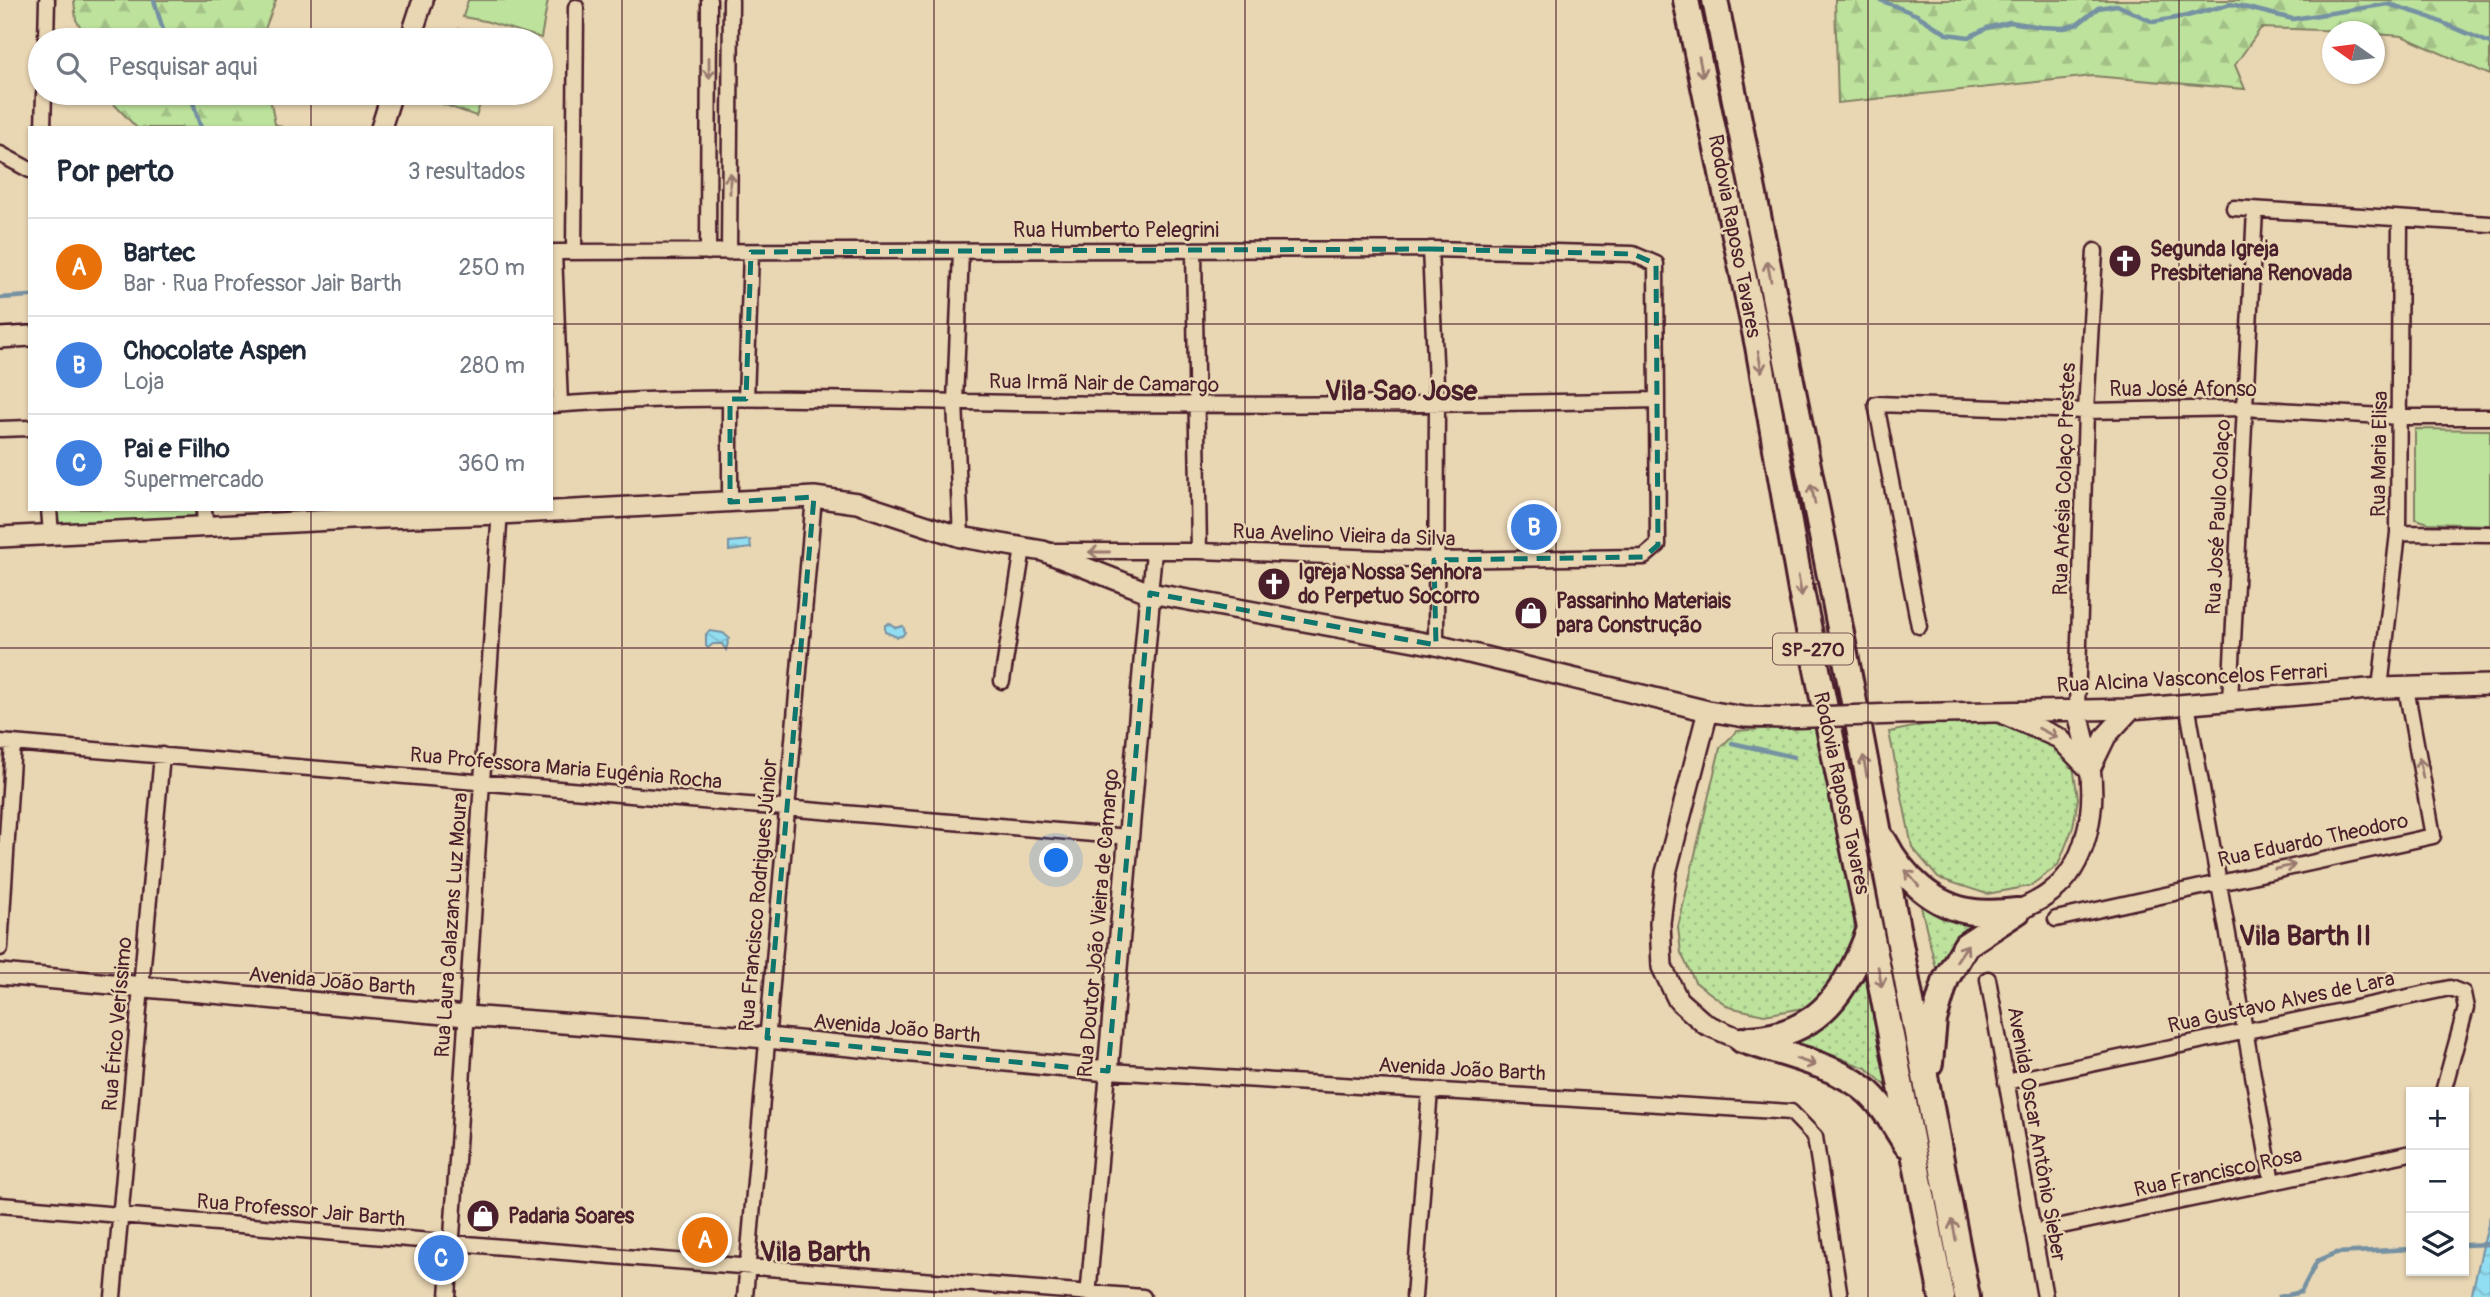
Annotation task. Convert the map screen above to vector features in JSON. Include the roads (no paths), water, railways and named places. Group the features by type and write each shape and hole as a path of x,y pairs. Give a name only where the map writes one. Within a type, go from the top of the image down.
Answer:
{"highway":[{"name":"Rodovia Raposo Tavares","path":"1686,0 1758,346 1801,591 1942,1297"},
{"name":"Rodovia Raposo Tavares","path":"1715,0 1833,592 1967,1297"},
{"path":"1875,819 1886,845 1924,892 1948,905 1974,912 2018,911"},
{"path":"1927,1088 1934,1020 1946,979 1966,944 2018,911"},
{"path":"1742,1040 1772,1038 1811,1022 1838,996 1858,962 1870,928"},
{"path":"1742,1040 1833,1072 1863,1088 1889,1116 1916,1160"}],"main road":[{"path":"414,28 423,0"},
{"path":"382,126 389,105"},
{"path":"0,338 28,336"},
{"name":"Rua Alcina Vasconcelos Ferrari","path":"553,510 814,497 857,503 961,537 1043,551 1150,593 1436,645 1678,705 1744,718 2077,708 2131,709 2379,688 2490,685"},
{"name":"Rua Alcina Vasconcelos Ferrari","path":"0,537 205,518 523,511"},
{"name":"Rua Doutor João Vieira de Camargo","path":"1108,1071 1150,593"},
{"path":"1678,705 1693,720 1701,742"},
{"path":"2018,911 2052,892 2071,871 2084,842 2091,812 2090,769 2077,708"},
{"path":"2090,769 2106,736 2131,709"},
{"path":"1708,711 1666,873 1660,923 1661,967 1678,1000 1705,1024 1742,1040"},
{"path":"1997,711 2059,738 2090,769"},
{"path":"1701,742 1744,718"},
{"name":"Avenida João Barth","path":"0,974 466,1016 767,1038 1108,1071"}],"street":[{"path":"46,28 47,0"},
{"path":"708,252 709,0 731,0 729,252"},
{"path":"555,404 554,252 574,252 576,7"},
{"path":"44,105 44,126"},
{"path":"708,123 730,122"},
{"path":"0,154 28,169"},
{"path":"2234,208 2490,224"},
{"name":"Rua José Paulo Colaço","path":"2230,701 2255,209"},
{"name":"Rua Maria Elisa","path":"2379,688 2399,533 2400,219"},
{"path":"1430,250 1437,405 1434,560 1436,645"},
{"name":"Rua Humberto Pelegrini","path":"574,252 1430,250 1633,254 1656,264 1657,400"},
{"path":"1194,251 1199,551"},
{"name":"Rua Anésia Colaço Prestes","path":"2077,708 2086,411 2095,251"},
{"path":"746,399 751,252"},
{"path":"961,252 955,402 961,537"},
{"path":"730,399 730,502"},
{"name":"Rua Irmã Nair de Camargo","path":"555,404 730,399 1196,405 1437,405 1657,400"},
{"name":"Rua Avelino Vieira da Silva","path":"1043,551 1199,551 1434,560 1644,557 1658,545 1657,400"},
{"name":"Rua José Afonso","path":"1919,626 1875,404 2086,411 2245,408 2400,417 2490,417"},
{"path":"0,429 28,428"},
{"name":"Rua Francisco Rodrigues Júnior","path":"745,1297 814,497"},
{"path":"49,511 51,534"},
{"name":"Rua Laura Calazans Luz Moura","path":"448,1297 500,512"},
{"path":"2399,533 2490,534"},
{"path":"1002,681 1023,548"},
{"name":"Rua Doutor João Vieira de Camargo","path":"1150,593 1154,552"},
{"name":"Rua Eduardo Theodoro","path":"2056,919 2433,836 2406,688"},
{"path":"2187,704 2272,1182"},
{"path":"0,948 7,742"},
{"name":"Rua Professora Maria Eugênia Rocha","path":"7,742 1129,837"},
{"name":"Rua Érico Veríssimo","path":"113,1297 162,755"},
{"name":"Avenida Oscar Antônio Sieber","path":"1988,979 2045,1297"},
{"name":"Rua Gustavo Alves de Lara","path":"2006,1082 2450,988 2463,993 2466,1008 2445,1087"},
{"name":"Rua Doutor João Vieira de Camargo","path":"1088,1295 1108,1071"},
{"name":"Avenida João Barth","path":"1108,1071 1791,1112 1815,1137 1840,1297"},
{"path":"1414,1297 1430,1090"},
{"name":"Rua Francisco Rosa","path":"2033,1232 2406,1154"},
{"name":"Rua Professor Jair Barth","path":"0,1205 1088,1295 1143,1297"}],"water":[{"path":"750,540 751,548 729,551 729,542"},
{"path":"889,623 896,628 903,626 905,632 902,636 897,637 885,632 885,625"},
{"path":"710,631 723,633 729,638 726,650 722,644 713,644 708,648 706,646 706,634"},
{"path":"2490,1216 2490,1297 2471,1297"}],"waterway":[{"path":"154,0 162,28"},
{"path":"1880,0 1917,15 1947,34 1969,37 1987,28 2010,22 2064,28 2078,24 2098,8 2117,5 2153,22 2231,4 2293,19 2388,4 2424,15 2490,43"},
{"path":"194,105 200,126"},
{"path":"0,298 28,296"},
{"path":"1732,743 1794,757"},
{"path":"2469,1245 2490,1244"},
{"path":"2279,1297 2301,1292 2317,1261 2336,1253 2406,1249"}],"place":[{"name":"Segunda Igreja Presbiteriana Renovada","path":"2125,261"},
{"name":"Chocolate Aspen","path":"1534,527"},
{"name":"Igreja Nossa Senhora do Perpetuo Socorro","path":"1274,584"},
{"name":"Passarinho Materiais para Construção","path":"1531,613"},
{"name":"Padaria Soares","path":"483,1216"},
{"name":"Bartec","path":"705,1240"},
{"name":"Pai e Filho","path":"441,1258"}],"district":[{"name":"Vila Sao Jose","path":"1401,390"},
{"name":"Vila Barth II","path":"2305,935"},
{"name":"Vila Barth","path":"815,1251"}]}
